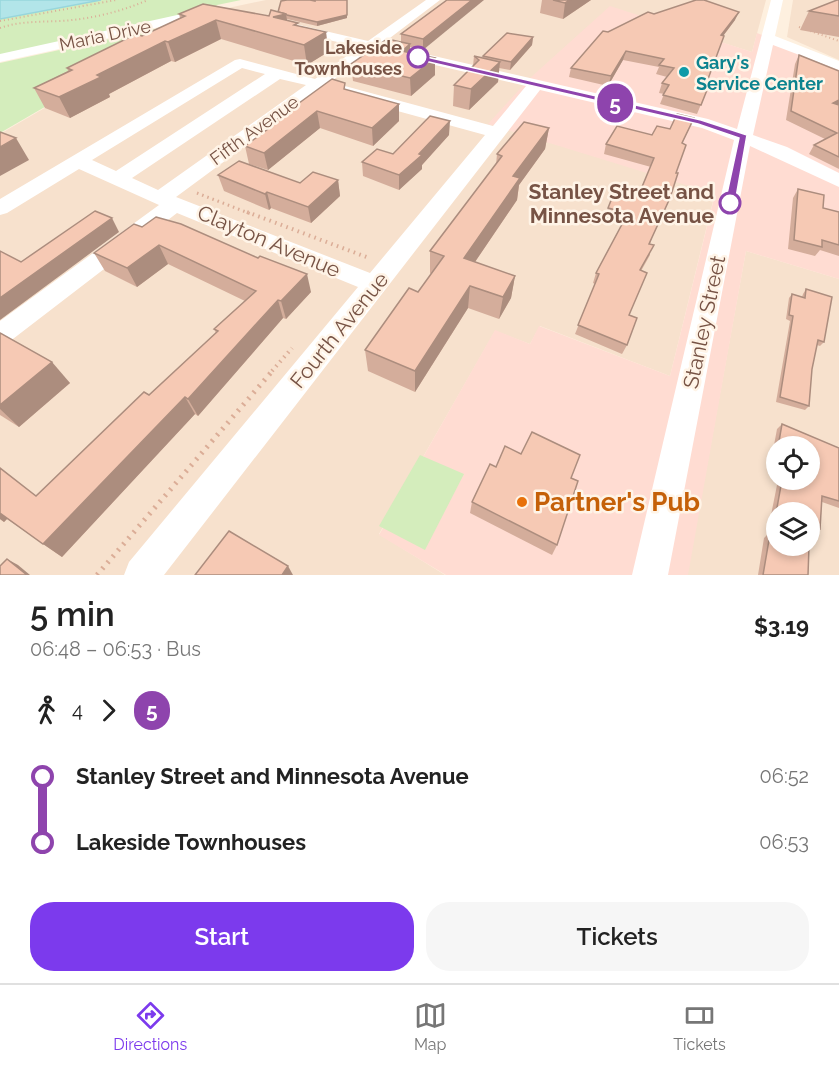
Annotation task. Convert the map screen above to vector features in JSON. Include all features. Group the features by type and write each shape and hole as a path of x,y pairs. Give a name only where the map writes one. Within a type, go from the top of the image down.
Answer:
{"street":[{"name":"Fifth Avenue","path":"0,335 318,84 434,0"},
{"name":"Stanley Street","path":"650,575 744,137 777,0"},
{"name":"Maria Drive","path":"0,58 215,11"},
{"path":"277,23 701,122 780,151 839,181"},
{"path":"767,38 839,66"},
{"path":"0,208 240,63 496,132"},
{"path":"118,179 278,74"},
{"name":"Fourth Avenue","path":"142,575 372,272 496,132 535,84"},
{"name":"Clayton Avenue","path":"78,161 118,179 177,197 372,272"}],"path":[{"path":"0,21 116,0"},
{"path":"0,28 21,23 65,21 104,15 126,10 148,0"},
{"path":"799,27 839,41"},
{"path":"177,197 372,272"}],"shaded area":[{"path":"266,0 766,0 752,52 610,7 489,124 715,193 670,376 540,326 530,344 495,331 379,534 445,575 0,575 0,134 185,26 218,15 228,8"},
{"path":"793,0 839,0 839,60 787,37"},
{"path":"610,6 752,52 757,33 839,65 839,279 746,251 688,575 446,575 379,535 495,330 530,344 539,326 670,376 715,194 488,124 529,79"},
{"path":"746,251 839,279 839,575 687,575"}],"green space":[{"path":"0,0 241,0 217,5 211,12 0,58"},
{"path":"178,24 184,26 0,133 0,63"},
{"path":"420,455 464,474 425,550 379,526"}],"water":[{"path":"0,0 101,0 0,19"}],"building":[{"path":"347,0 347,15 317,22 278,12 281,1"},
{"path":"447,0 472,0 423,39 401,34"},
{"path":"553,0 570,0 565,3"},
{"path":"696,0 704,0 739,12 721,35 724,36 701,105 663,95 669,85 662,83 674,68 659,65 664,59 626,51 611,76 571,68 603,31 608,32 648,12 654,14"},
{"path":"839,0 839,16 809,11"},
{"path":"203,4 269,16 271,10 286,14 273,17 298,23 294,25 326,32 304,45 216,20 168,42 165,41 97,75 101,77 59,97 34,88 72,70 67,68 136,34 142,36 185,16 179,14"},
{"path":"507,33 533,37 511,62 483,56"},
{"path":"387,39 410,44 402,51 435,58 410,78 351,64"},
{"path":"799,55 839,71 839,100 833,103 839,105 839,157 814,145 837,133 791,111"},
{"path":"474,56 500,62 471,89 454,85 479,60"},
{"path":"332,79 345,83 344,89 399,104 372,128 317,111 264,153 245,146 272,126 269,125"},
{"path":"677,114 694,118 682,143 686,145 670,198 649,244 654,245 640,270 647,273 629,315 637,318 627,345 578,325 599,274 596,273 628,213 608,208 616,188 639,194 654,158 606,144 617,126 652,135 657,126 670,129"},
{"path":"430,116 450,121 419,154 422,155 399,175 362,162 377,149 393,154"},
{"path":"524,122 549,128 513,176 520,178 464,258 515,276 503,297 470,286 415,371 365,350 409,288 418,292 444,256 430,251 502,156 497,154"},
{"path":"0,132 16,138 0,147"},
{"path":"239,161 300,183 313,172 338,180 308,207 267,192 265,194 218,175"},
{"path":"798,189 824,195 823,208 839,212 839,245 822,240 822,247 794,240"},
{"path":"95,211 112,218 0,298 0,251 21,262"},
{"path":"156,217 181,224 258,258 260,256 307,274 281,301 278,300 188,399 185,397 43,544 0,513 0,468 36,496 144,392 149,395 218,331 214,329 256,291 159,245 127,268 94,253 134,224 142,227"},
{"path":"806,289 832,297 824,342 818,340 812,369 809,406 780,397 793,316 789,315 792,294 805,298"},
{"path":"0,333 52,362 0,405"},
{"path":"782,424 810,436 780,436"},
{"name":"Partner's Pub","path":"532,432 580,455 571,478 578,481 557,545 472,502 490,464 496,467 505,446 521,454"},
{"path":"820,440 839,448 839,501 822,496 820,529 820,502 778,502 780,490 820,490"},
{"path":"229,531 288,566 282,575 195,575"},
{"path":"766,556 809,556 808,575 763,575"},
{"path":"7,559 27,575 0,575 0,566"}],"bus line":[{"name":"5","path":"418,57 701,122 744,137 730,203"}],"place":[{"name":"Lakeside Townhouses","path":"418,57"},
{"name":"Gary's Service Center","path":"684,72"},
{"name":"Stanley Street and Minnesota Avenue","path":"730,203"},
{"name":"Partner's Pub","path":"522,502"}]}
